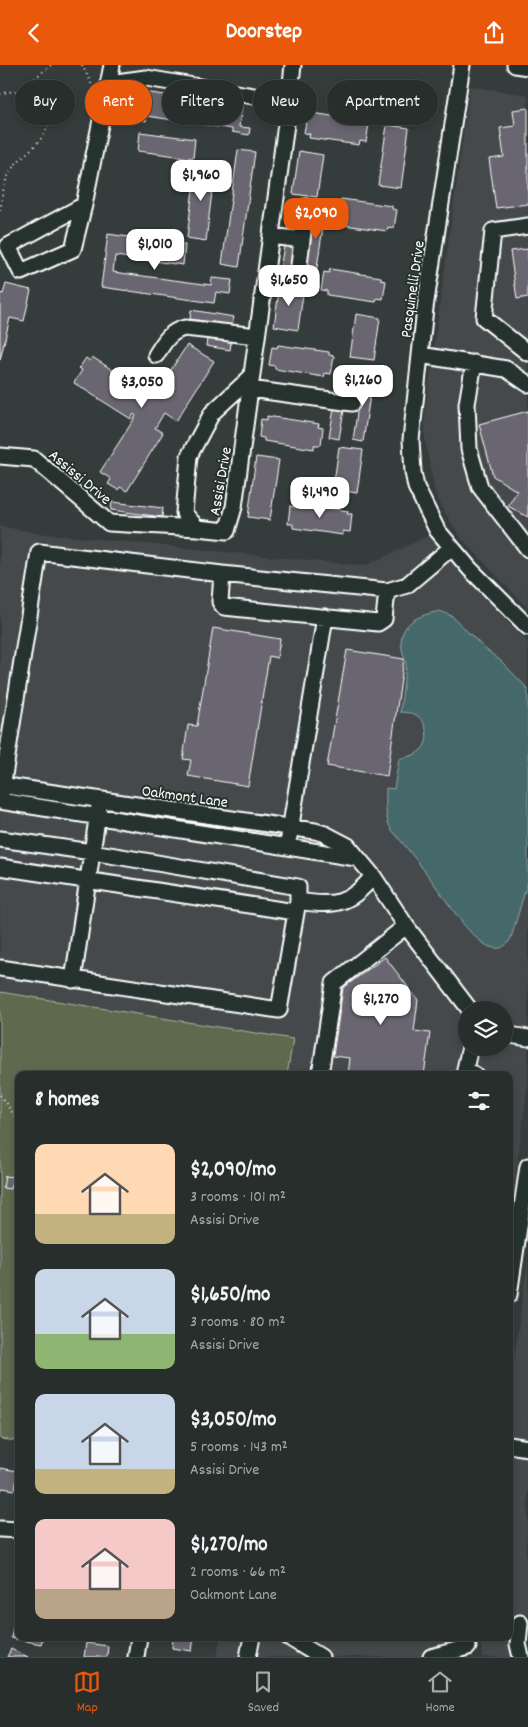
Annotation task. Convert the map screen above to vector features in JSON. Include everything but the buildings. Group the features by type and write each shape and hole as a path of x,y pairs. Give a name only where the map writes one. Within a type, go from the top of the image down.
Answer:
{"street":[{"path":"110,80 112,65"},
{"name":"Assisi Drive","path":"291,80 293,65"},
{"name":"Pasquinelli Drive","path":"462,65 425,308 411,440 413,472 416,487 437,530 451,548 528,627"},
{"path":"515,65 528,67"},
{"path":"131,80 146,78 253,96"},
{"path":"84,205 8,246 21,272 73,249 84,205 100,125"},
{"name":"Assisi Drive","path":"251,382 212,413 189,456 184,513 197,528 227,531 234,507 251,382 257,335 286,125"},
{"path":"298,274 306,207"},
{"path":"528,226 493,231 484,318 528,353"},
{"path":"271,236 302,241"},
{"path":"156,355 169,335 176,330 185,328 257,335"},
{"path":"420,355 506,369 528,385"},
{"path":"474,363 467,404 469,449 480,487 528,549"},
{"path":"251,382 352,403"},
{"name":"Assissi Drive","path":"0,456 34,459 109,523 197,528"},
{"path":"0,801 39,552 222,575 387,591 407,585 451,548"},
{"path":"222,575 220,601 224,607 378,623 384,619 387,591"},
{"path":"287,846 325,617"},
{"name":"Oakmont Lane","path":"1,785 315,831 335,839 348,846 356,858 373,876 406,926 463,1001"},
{"path":"73,979 100,800"},
{"name":"Oakmont Lane","path":"0,801 356,858"},
{"path":"0,839 92,852 298,887 297,907 279,1010 0,968"},
{"path":"0,867 88,881 297,907 342,902 361,891 373,876"},
{"path":"321,1071 334,983 406,926"},
{"path":"513,1036 528,1038"},
{"path":"468,1071 469,1056"},
{"path":"513,1279 522,1244 528,1166"},
{"path":"513,1445 528,1447"},
{"path":"0,1531 15,1530"},
{"path":"519,1622 518,1644 521,1657"},
{"path":"136,1657 138,1641"},
{"path":"248,1657 251,1641"},
{"path":"295,1641 321,1657"},
{"path":"431,1657 468,1647"}],"path":[{"path":"33,80 51,65"},
{"path":"0,94 15,92"},
{"path":"0,213 4,184 13,167 40,140 46,125"},
{"path":"0,1095 15,1116"}],"shaded area":[{"path":"470,86 528,95 528,609 461,538 444,511 435,493 425,440 425,411"},
{"path":"0,526 37,533 365,566 430,535 462,574 528,643 528,1084 513,1193 513,1071 15,1071 15,1441 0,1439"},
{"path":"528,1258 528,1524 526,1554 528,1558 528,1657 482,1657 481,1641 513,1641 513,1366"},
{"path":"219,1641 458,1641 460,1657 217,1657"}],"green space":[{"path":"0,992 293,1039 288,1071 15,1071 15,1441 0,1439"}],"water":[{"path":"440,611 452,616 528,689 528,881 511,938 506,945 500,948 486,945 468,930 419,863 391,829 386,814 386,788 394,789 399,759 418,752 424,746 427,737 425,726 420,718 412,713 400,712 406,665 401,640 406,627 411,622 424,615"}]}
